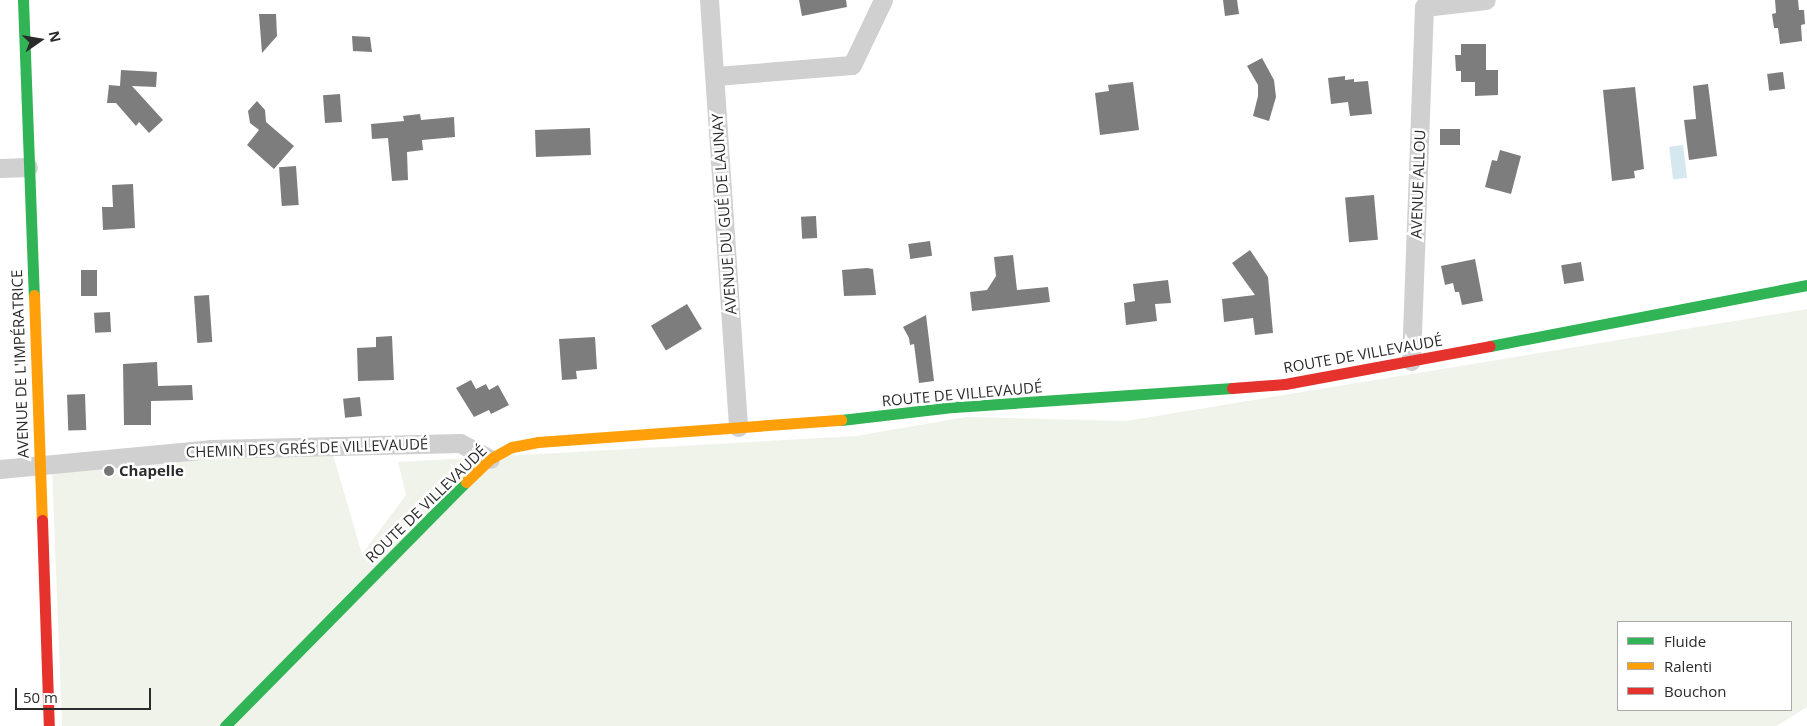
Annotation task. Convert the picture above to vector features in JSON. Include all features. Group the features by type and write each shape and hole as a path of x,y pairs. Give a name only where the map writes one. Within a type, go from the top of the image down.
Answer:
{"street":[{"name":"AVENUE DE L'IMPÉRATRICE","path":"23,0 38,464 49,726"},
{"name":"AVENUE DU GUÉ DE LAUNAY","path":"709,0 716,76 738,428"},
{"path":"716,76 852,65 883,0"},
{"name":"AVENUE ALLOU","path":"1411,362 1424,7 1486,0"},
{"path":"0,168 28,167"},
{"name":"ROUTE DE VILLEVAUDÉ","path":"225,726 490,459 512,447 538,442 888,416 954,407 1285,384 1411,362 1807,285"},
{"name":"CHEMIN DES GRÉS DE VILLEVAUDÉ","path":"0,469 210,449 460,443 490,459"}],"shaded area":[{"path":"1683,145 1687,178 1673,179 1669,147"},
{"path":"1807,309 1807,707 1777,726 62,726 52,468 332,451 362,554 406,495 398,462 856,436 966,417 1126,421"}],"building":[{"path":"799,0 846,0 847,7 802,16"},
{"path":"1223,0 1237,0 1239,14 1225,16"},
{"path":"1775,0 1798,0 1799,10 1804,10 1805,24 1801,25 1802,41 1780,44 1778,28 1774,28 1772,14 1776,13"},
{"path":"259,14 276,14 277,36 262,53"},
{"path":"352,36 370,37 372,52 353,51"},
{"path":"1461,44 1486,44 1486,70 1498,70 1498,95 1475,96 1475,82 1461,82 1461,71 1456,71 1455,55 1461,55"},
{"path":"1262,58 1274,80 1276,97 1269,121 1253,116 1258,96 1258,85 1247,66"},
{"path":"121,70 157,72 156,87 132,86 163,120 149,133 139,122 136,126 116,103 107,103 109,85 120,86"},
{"path":"1783,72 1785,89 1769,91 1767,74"},
{"path":"1345,76 1345,80 1354,79 1354,82 1368,81 1372,114 1350,116 1348,102 1331,104 1328,78"},
{"path":"1133,82 1139,130 1100,135 1095,93 1109,91 1108,85"},
{"path":"1708,84 1717,156 1689,160 1684,120 1696,119 1693,86"},
{"path":"1635,87 1644,169 1634,171 1635,178 1612,181 1603,90"},
{"path":"340,94 342,122 325,123 323,95"},
{"path":"257,101 265,110 266,122 294,146 274,169 247,145 259,130 250,123 248,111"},
{"path":"420,114 421,120 454,117 455,137 422,140 423,150 407,152 408,180 392,181 388,138 372,139 371,124 404,121 403,116"},
{"path":"590,128 591,155 536,157 535,130"},
{"path":"1440,129 1460,129 1460,145 1440,145"},
{"path":"1500,150 1521,156 1511,194 1485,187 1492,160 1497,161"},
{"path":"296,166 299,205 282,206 279,167"},
{"path":"133,184 135,228 103,230 102,207 113,207 112,185"},
{"path":"1374,195 1378,240 1349,242 1345,198"},
{"path":"816,216 817,238 802,239 801,217"},
{"path":"930,241 932,256 910,259 908,244"},
{"path":"1250,250 1268,277 1273,333 1255,335 1253,318 1224,322 1222,299 1255,295 1232,263"},
{"path":"1013,255 1017,290 1048,287 1050,302 972,311 970,292 987,290 996,276 994,257"},
{"path":"1475,259 1483,301 1462,305 1459,292 1455,292 1453,283 1445,285 1441,266"},
{"path":"1581,262 1584,281 1564,284 1561,265"},
{"path":"873,269 876,295 844,296 842,270"},
{"path":"81,270 97,270 97,296 81,296"},
{"path":"1168,280 1171,303 1155,304 1157,321 1126,325 1124,303 1135,301 1133,284"},
{"path":"209,295 212,342 197,343 194,296"},
{"path":"687,304 702,329 666,350 651,326"},
{"path":"110,312 111,332 95,333 94,313"},
{"path":"926,315 934,381 919,383 914,344 910,345 909,338 903,327"},
{"path":"392,336 394,380 358,381 357,348 376,347 376,337"},
{"path":"595,337 597,369 576,371 577,379 562,380 559,339"},
{"path":"157,362 158,386 192,385 193,400 151,401 151,425 124,425 123,364"},
{"path":"471,380 476,389 486,384 489,390 498,385 509,405 491,414 489,410 474,417 456,388"},
{"path":"85,394 86,430 68,431 67,395"},
{"path":"360,397 362,416 345,418 343,399"}],"traffic: fast":[{"path":"23,0 34,295"},
{"path":"1490,346 1807,285"},
{"path":"841,420 954,407 1232,388"},
{"path":"225,726 466,482"}],"traffic: slow":[{"path":"34,295 42,520"},
{"path":"466,482 490,459 512,447 538,442 841,420"}],"traffic: jam":[{"path":"1232,388 1285,384 1490,346"},
{"path":"42,520 49,726"}],"place":[{"name":"Chapelle","path":"109,471"}]}
